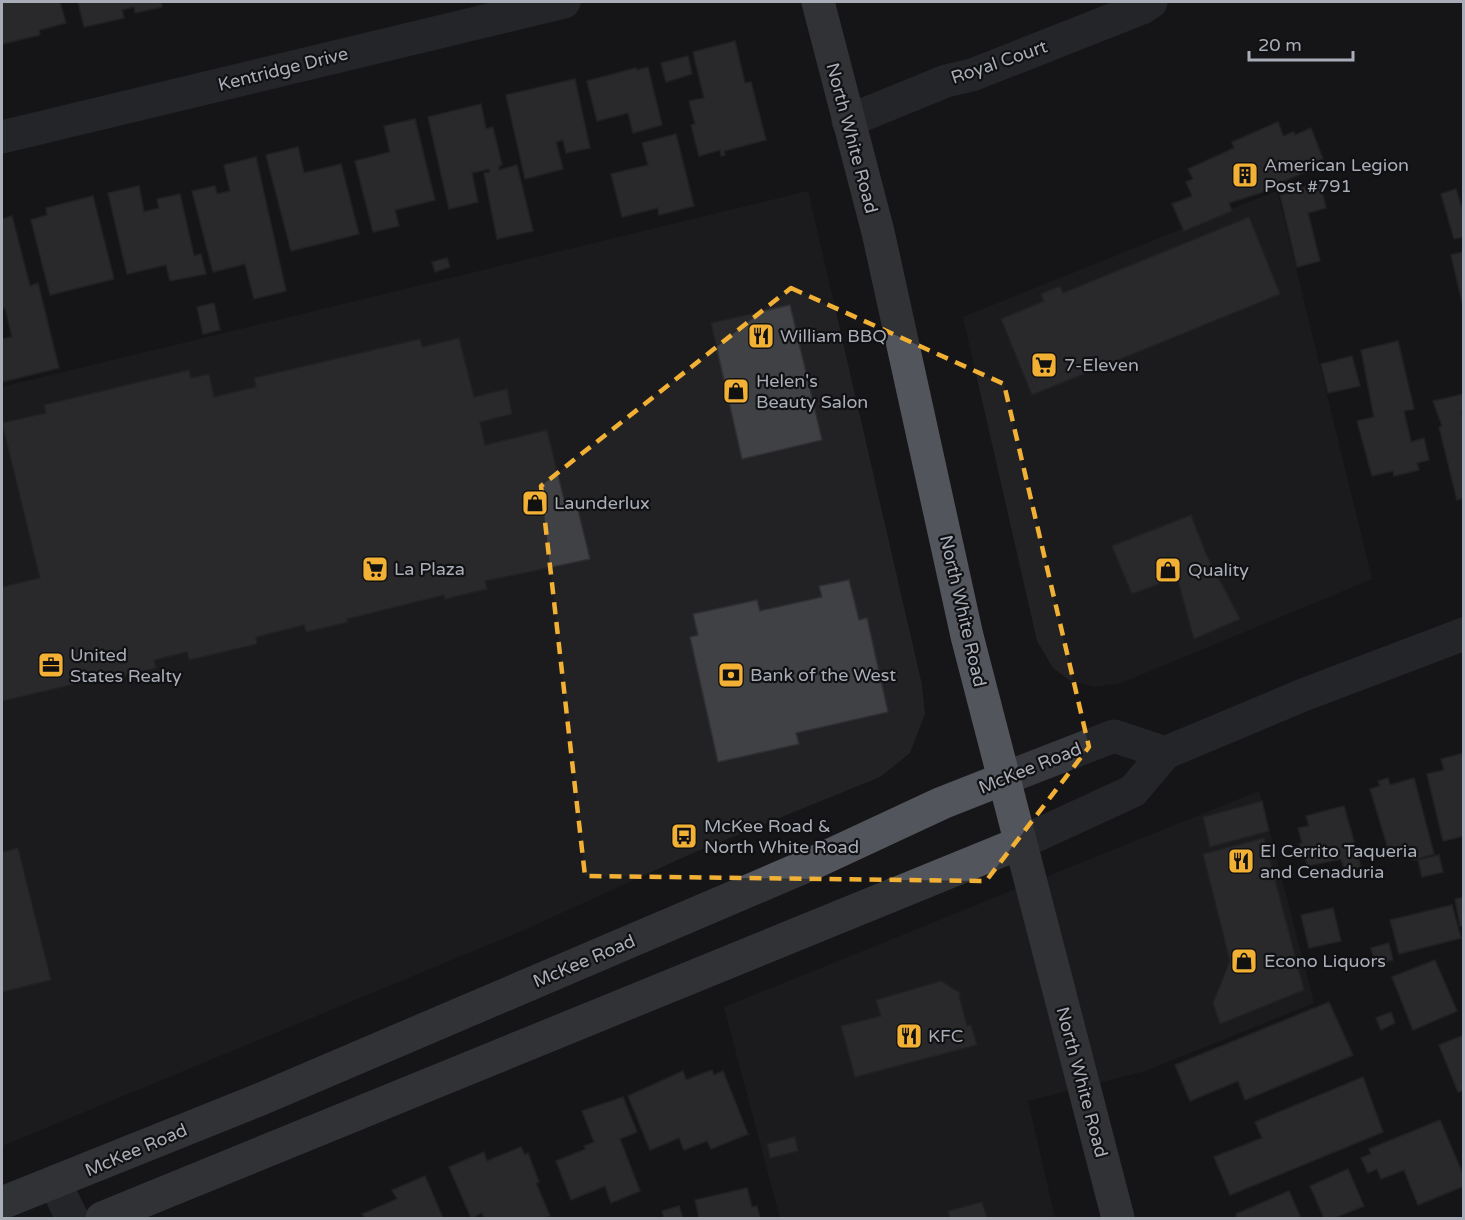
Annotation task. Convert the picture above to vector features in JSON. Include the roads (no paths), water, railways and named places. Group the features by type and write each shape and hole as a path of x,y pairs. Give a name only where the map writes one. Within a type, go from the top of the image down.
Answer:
{"main road":[{"name":"North White Road","path":"818,2 878,232 968,636 1003,779 1118,1218"},
{"name":"McKee Road","path":"2,1203 465,1012 811,864 942,802 1003,779"},
{"path":"102,1218 1020,843"}],"street":[{"name":"Kentridge Drive","path":"2,137 564,2"},
{"name":"Royal Court","path":"848,121 946,81 972,75 1142,8 1151,2"},
{"path":"1020,843 1133,791 1165,753 1303,695 1464,634"},
{"name":"McKee Road","path":"1003,779 1113,736 1165,753"},
{"path":"55,1183 72,1218"}],"place":[{"name":"American Legion Post #791","path":"1245,175"},
{"name":"William BBQ","path":"761,336"},
{"name":"7-Eleven","path":"1044,365"},
{"name":"Helen's Beauty Salon","path":"736,391"},
{"name":"Launderlux","path":"535,503"},
{"name":"La Plaza","path":"375,569"},
{"name":"Quality","path":"1168,570"},
{"name":"United States Realty","path":"51,665"},
{"name":"Bank of the West","path":"731,675"},
{"name":"McKee Road & North White Road","path":"684,836"},
{"name":"El Cerrito Taqueria and Cenaduria","path":"1241,861"},
{"name":"Econo Liquors","path":"1244,961"},
{"name":"KFC","path":"909,1036"}]}
